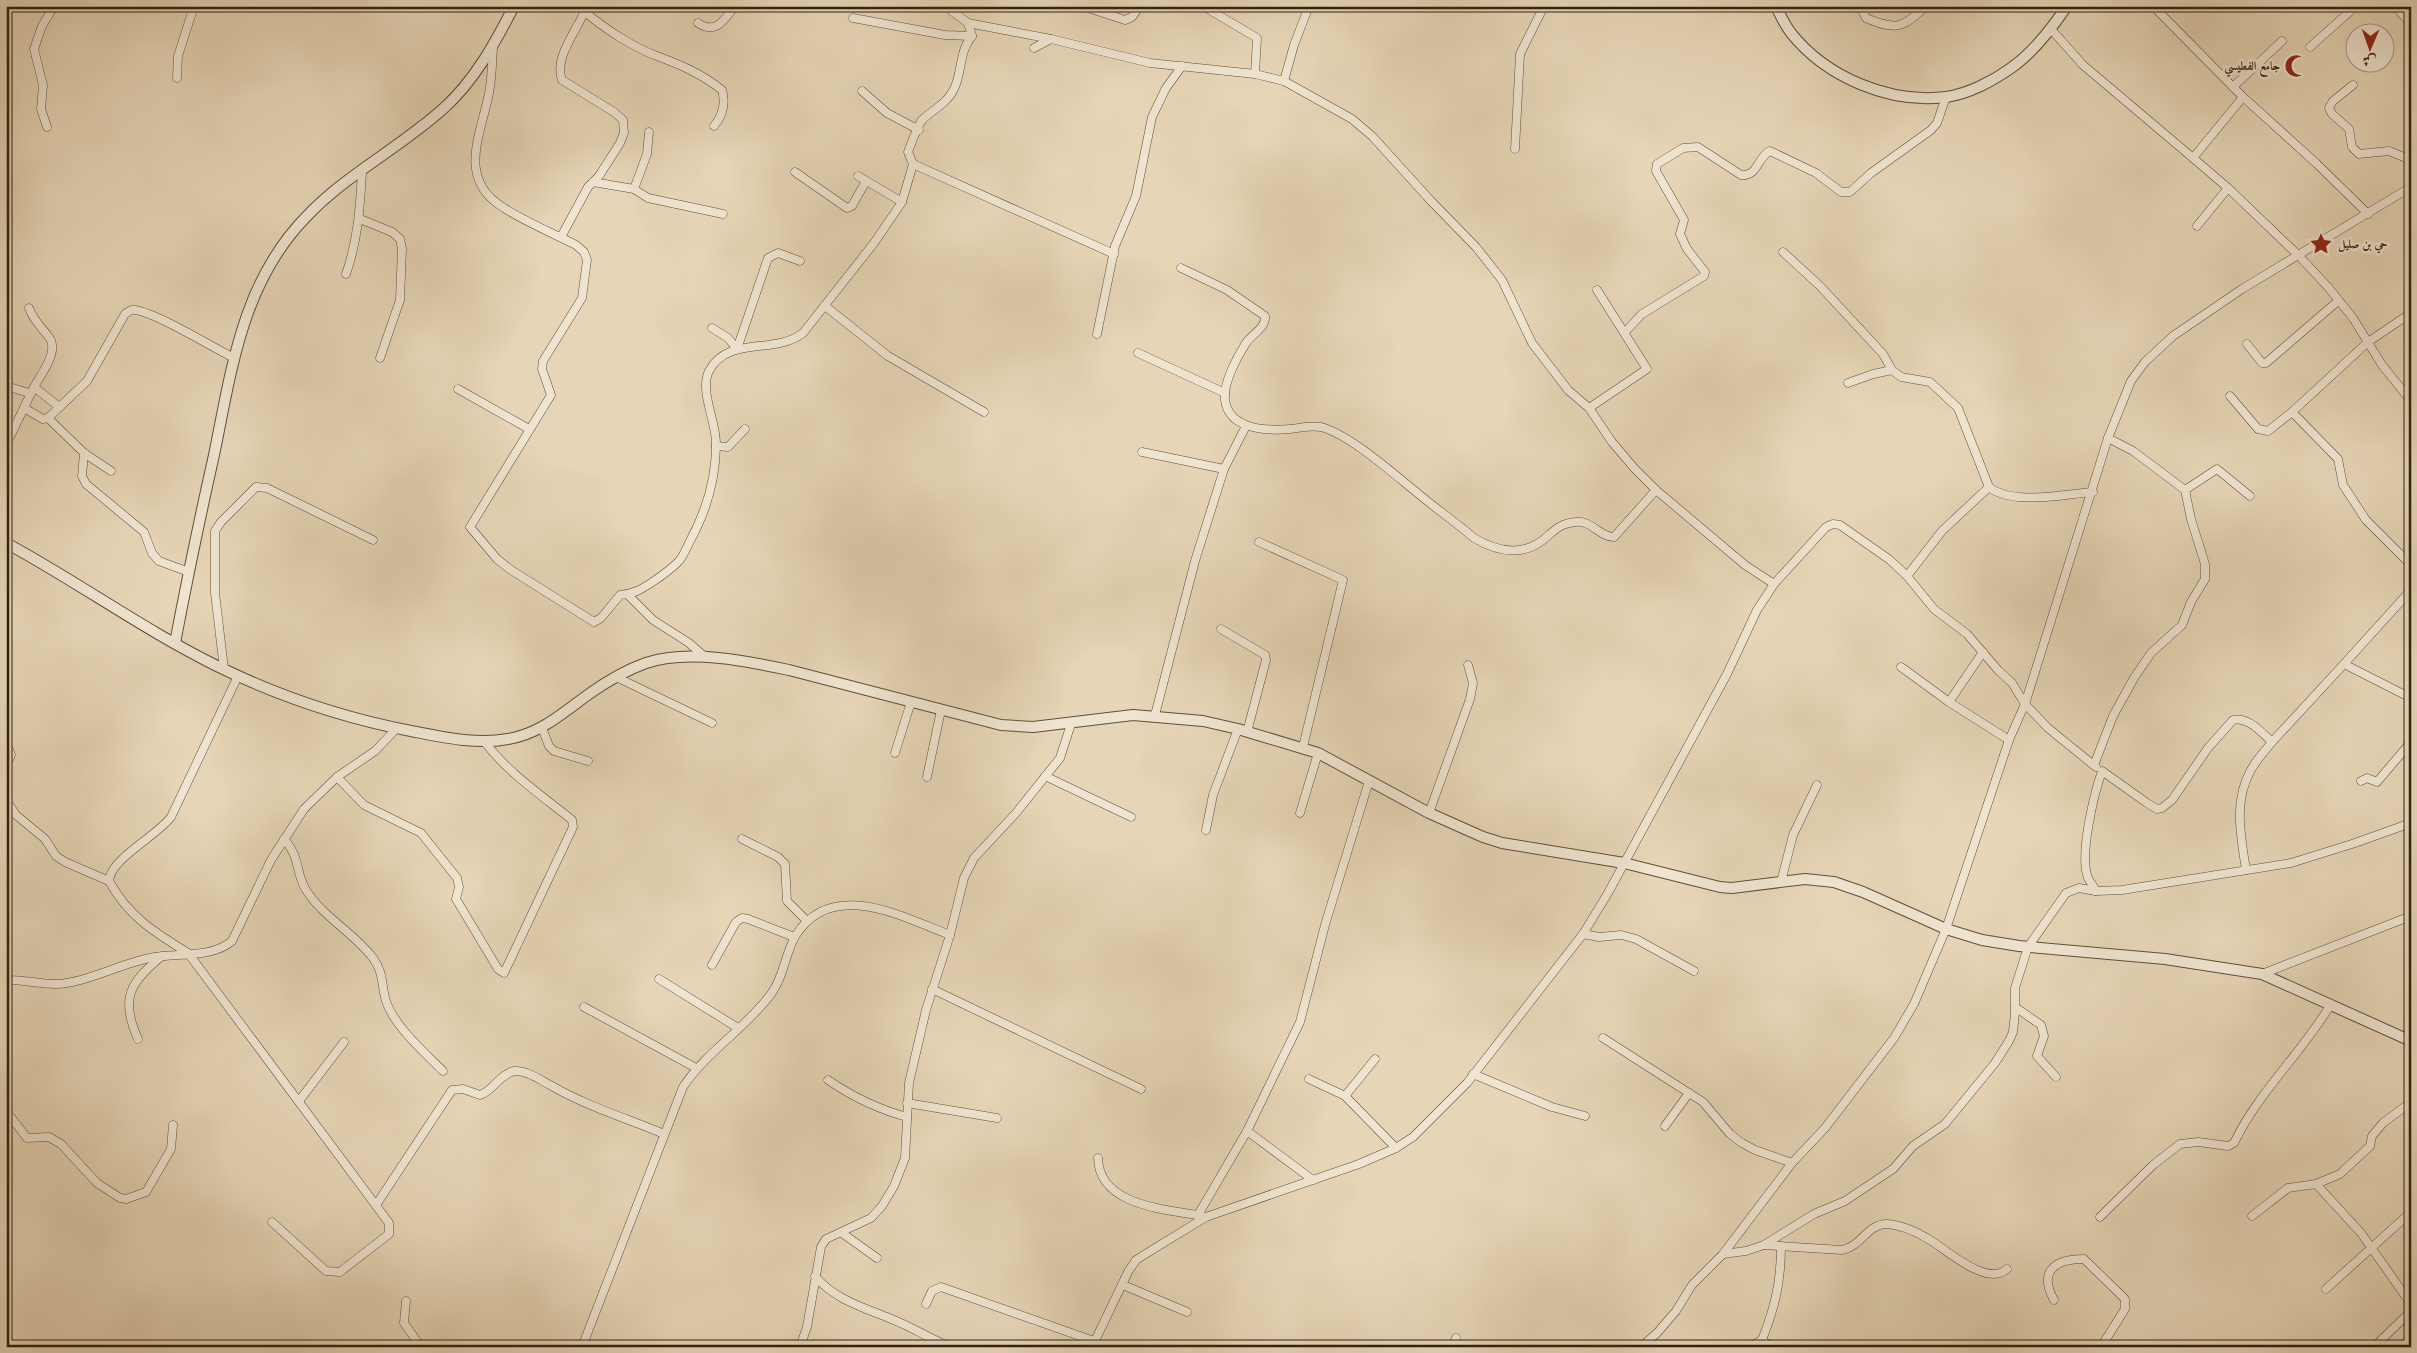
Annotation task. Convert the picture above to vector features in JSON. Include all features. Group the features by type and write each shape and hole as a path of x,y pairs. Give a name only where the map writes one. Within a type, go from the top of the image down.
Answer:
{"street":[{"path":"47,127 41,109 43,85 34,49 42,26 54,6"},
{"path":"176,78 178,56 194,6"},
{"path":"175,643 234,358 248,308 269,266 286,240 307,215 444,108 469,81 492,47 514,6"},
{"path":"698,23 711,29 717,28 735,6"},
{"path":"945,6 968,23 1051,39 1118,57 1255,74 1284,81 1352,119 1372,136 1492,267 1502,280 1532,343 1568,390 1589,408 1612,442 1656,490 1745,565 1774,584"},
{"path":"1082,6 1125,20 1132,17 1140,6"},
{"path":"1203,6 1257,38 1255,74"},
{"path":"1284,81 1294,45 1309,6"},
{"path":"1515,149 1520,54 1544,6"},
{"path":"1776,6 1790,32 1822,64 1866,87 1908,97 1946,97 1970,90 2012,68 2050,28 2067,6"},
{"path":"1860,6 1866,18 1887,28 1909,22 1926,6"},
{"path":"2153,6 2243,97 2316,163 2368,214"},
{"path":"2310,47 2356,6"},
{"path":"2395,6 2411,24"},
{"path":"561,238 593,182 620,143 624,133 624,120 562,80 559,73 565,51 586,9 604,28 655,56 688,67 722,90 725,102 719,119 714,126"},
{"path":"853,18 945,35 972,36"},
{"path":"968,23 972,36"},
{"path":"2050,28 2082,65 2228,188 2298,256 2353,318 2382,365 2411,401"},
{"path":"628,596 658,578 679,561 708,503 713,487 716,446 715,426 706,383 708,372 715,362 737,349 794,340 825,306 902,202 913,164 908,152 919,130 920,122 950,96 956,83 965,44 972,36"},
{"path":"1034,48 1051,39"},
{"path":"2233,87 2282,41"},
{"path":"492,47 489,94 477,135 474,157 476,175 487,193 502,208 584,252 587,260 582,298 543,361 542,369 551,395 470,527 497,559 591,622 601,618 620,595 628,596 653,620 689,643 705,657"},
{"path":"1097,334 1117,239 1127,222 1136,196 1152,117 1166,88 1182,66"},
{"path":"2353,85 2333,101 2329,108 2349,129 2352,147 2360,154 2388,151 2411,160"},
{"path":"862,91 887,113 919,130"},
{"path":"1625,332 1642,314 1704,276 1703,269 1687,249 1680,234 1684,220 1656,171 1657,164 1683,148 1698,147 1723,161 1741,175 1746,175 1754,171 1765,153 1770,151 1816,172 1841,192 1850,192 1871,173 1931,130 1938,123 1946,97"},
{"path":"2193,158 2243,97"},
{"path":"634,189 647,154 649,132"},
{"path":"913,164 1114,254"},
{"path":"346,274 355,248 360,219 362,172"},
{"path":"795,172 847,208 851,207 866,181"},
{"path":"858,176 902,202"},
{"path":"593,182 634,189 648,198 723,214"},
{"path":"1641,1347 1657,1333 1676,1311 1692,1286 1723,1254 1792,1163 1831,1120 1894,1038 1914,1004 1946,928 2010,740 2025,704 2093,492 2108,438 2131,381 2152,354 2202,316 2411,187"},
{"path":"2197,226 2228,188"},
{"path":"360,219 392,232 400,239 402,249 400,300 380,358"},
{"path":"1783,252 1820,286 1873,343 1883,354 1892,370 1901,377 1930,382 1958,408 1989,488 1997,494 2007,497 2093,492"},
{"path":"737,349 768,258 778,253 800,261"},
{"path":"1182,268 1227,290 1265,316 1264,324 1246,342 1237,359 1225,393 1226,406 1236,421 1246,426 1284,430 1320,427 1333,432 1387,467 1489,548 1501,551 1531,548 1565,523 1585,522 1609,537 1614,537 1656,490"},
{"path":"1589,408 1646,372 1646,365 1597,290"},
{"path":"2247,344 2262,363 2266,363 2338,301"},
{"path":"825,306 888,356 984,412"},
{"path":"6,445 31,390 52,353 53,344 51,339 33,318 29,308"},
{"path":"24,408 43,419 48,418 86,380 125,314 130,310 136,310 160,320 234,358"},
{"path":"2230,396 2258,429 2262,431 2272,429 2368,342 2411,313"},
{"path":"712,328 728,338 737,349"},
{"path":"1138,353 1225,393"},
{"path":"1848,383 1873,374 1892,370"},
{"path":"6,386 31,390 58,406"},
{"path":"458,389 529,429"},
{"path":"2292,412 2338,459 2342,485 2366,520 2411,565"},
{"path":"48,418 84,452 111,471"},
{"path":"1155,715 1195,561 1224,469 1246,426"},
{"path":"716,446 728,447 745,429"},
{"path":"2094,765 2113,716 2134,678 2151,653 2182,625 2191,602 2204,580 2206,564 2191,519 2185,490 2133,452 2108,438"},
{"path":"84,452 82,476 86,484 144,532 152,553 159,561 189,572"},
{"path":"1142,452 1224,469"},
{"path":"2185,490 2217,468 2250,496"},
{"path":"224,669 215,593 215,531 221,522 256,487 267,488 373,540"},
{"path":"1907,576 1942,532 1989,488"},
{"path":"926,1304 932,1291 941,1287 1093,1344 1128,1272 1136,1260 1202,1216 1359,1164 1396,1148 1413,1137 1473,1074 1550,979 1583,934 1727,674 1753,618 1774,584 1826,527 1834,524 1840,525 1890,560 1907,576 1934,609 1967,634 2012,682 2025,704 2048,728 2102,771 2157,809 2162,808 2172,800 2208,748 2233,720 2242,719 2248,722 2272,742"},
{"path":"1259,542 1343,580 1304,747"},
{"path":"6,544 87,589 175,643 238,676 326,710 397,728 465,740 509,739 542,728 616,677 646,663 705,657 757,663 1001,725 1033,727 1071,724 1132,715 1155,715 1203,721 1318,752 1460,829 1502,843 1624,863 1720,887 1732,888 1805,879 1834,882 1863,892 1946,928 1982,940 2028,947 2166,959 2262,974 2411,1041"},
{"path":"2246,870 2240,819 2242,794 2251,769 2272,742 2411,590"},
{"path":"1206,830 1213,796 1242,730 1266,660 1266,656 1221,629"},
{"path":"1949,702 1983,652"},
{"path":"2344,664 2411,698"},
{"path":"1428,813 1470,699 1473,683 1468,666"},
{"path":"1901,667 1949,702 2010,740"},
{"path":"109,881 113,868 164,826 171,817 238,676"},
{"path":"616,677 712,723"},
{"path":"895,753 911,702"},
{"path":"927,776 941,710"},
{"path":"800,1347 807,1327 821,1247 826,1239 870,1218 882,1206 894,1186 905,1158 909,1083 932,989 950,935 964,878 974,858 1016,814 1060,758 1071,724"},
{"path":"6,980 44,985 68,983 128,963 162,956 215,951 232,941 284,839 304,809 337,777 364,760 397,728"},
{"path":"542,728 554,751 588,761"},
{"path":"6,741 11,755 6,767"},
{"path":"337,777 364,805 420,833 457,878 459,887 456,899 498,969 504,973 573,827 572,820 525,783 495,756 484,741"},
{"path":"2361,781 2367,778 2377,782 2411,742"},
{"path":"1300,813 1318,752"},
{"path":"2096,891 2088,878 2086,862 2092,808 2102,771"},
{"path":"1045,776 1131,817"},
{"path":"1202,1216 1247,1131 1300,1022 1325,925 1369,781"},
{"path":"1781,882 1793,835 1817,784"},
{"path":"6,800 16,815 45,838 56,856 65,862 109,881 132,914 145,926 188,953 389,1223 389,1234 340,1272 326,1271 272,1222"},
{"path":"1723,1254 1746,1251 1764,1245 1814,1214 1845,1201 1893,1169 1913,1146 1945,1124 1995,1063 2009,1041 2013,1032 2015,988 2028,947 2070,890 2079,888 2096,891 2122,890 2291,863 2352,844 2411,822"},
{"path":"284,839 296,856 305,889 315,902 372,956 381,970 386,1001 392,1013 414,1042 444,1071"},
{"path":"742,839 778,857 785,864 787,901 806,920"},
{"path":"582,1347 683,1087 696,1068 772,993 794,937 806,920 822,911 862,905 878,908 950,935"},
{"path":"2262,974 2411,916"},
{"path":"712,965 736,922 742,918 794,937"},
{"path":"1583,934 1599,937 1621,934 1636,939 1694,971"},
{"path":"138,1039 131,1025 128,998 133,986 146,970 162,956"},
{"path":"659,979 738,1028"},
{"path":"932,989 1141,1089"},
{"path":"2100,1218 2152,1165 2180,1144 2198,1142 2228,1146 2234,1143 2270,1084 2316,1028 2331,1004"},
{"path":"584,1007 696,1068"},
{"path":"2014,1007 2041,1025 2044,1036 2037,1056 2056,1077"},
{"path":"1603,1038 1703,1102 1730,1134 1742,1143 1755,1150 1792,1163"},
{"path":"299,1101 344,1042"},
{"path":"1345,1096 1375,1058"},
{"path":"376,1205 452,1090 463,1089 480,1095 505,1075 514,1071 534,1076 576,1100 664,1134"},
{"path":"1473,1074 1552,1107 1585,1116"},
{"path":"1309,1079 1345,1096 1396,1148"},
{"path":"828,1080 851,1096 884,1111 906,1117"},
{"path":"1666,1126 1688,1093"},
{"path":"2252,1216 2288,1188 2316,1184 2340,1174 2370,1146 2372,1136 2383,1123 2411,1102"},
{"path":"907,1103 997,1118"},
{"path":"6,1111 27,1138 48,1137 61,1144 97,1183 120,1198 126,1199 146,1192 171,1149 173,1125"},
{"path":"1247,1131 1314,1180"},
{"path":"1098,1158 1098,1172 1104,1182 1121,1195 1140,1203 1202,1216"},
{"path":"2316,1184 2361,1232 2411,1304"},
{"path":"2326,1289 2411,1212"},
{"path":"1764,1245 1842,1250 1851,1248 1874,1226 1885,1224 1899,1225 1918,1233 1960,1262 1995,1275 2001,1274 2007,1269"},
{"path":"842,1233 877,1258"},
{"path":"1750,1347 1762,1340 1778,1294 1781,1246"},
{"path":"2054,1300 2049,1290 2047,1279 2052,1268 2060,1262 2071,1259 2084,1260 2125,1299 2126,1309 2101,1347"},
{"path":"815,1276 823,1286 853,1305 891,1318 950,1347"},
{"path":"1123,1285 1187,1312"},
{"path":"406,1302 404,1323 421,1347"},
{"path":"2374,1347 2411,1311"},
{"path":"1452,1347 1456,1338"},
{"path":"1762,1340 1772,1347"}],"place":[{"name":"جامع الفطيسي","path":"2296,66"},
{"name":"حي بن صليل","path":"2321,244"}]}
